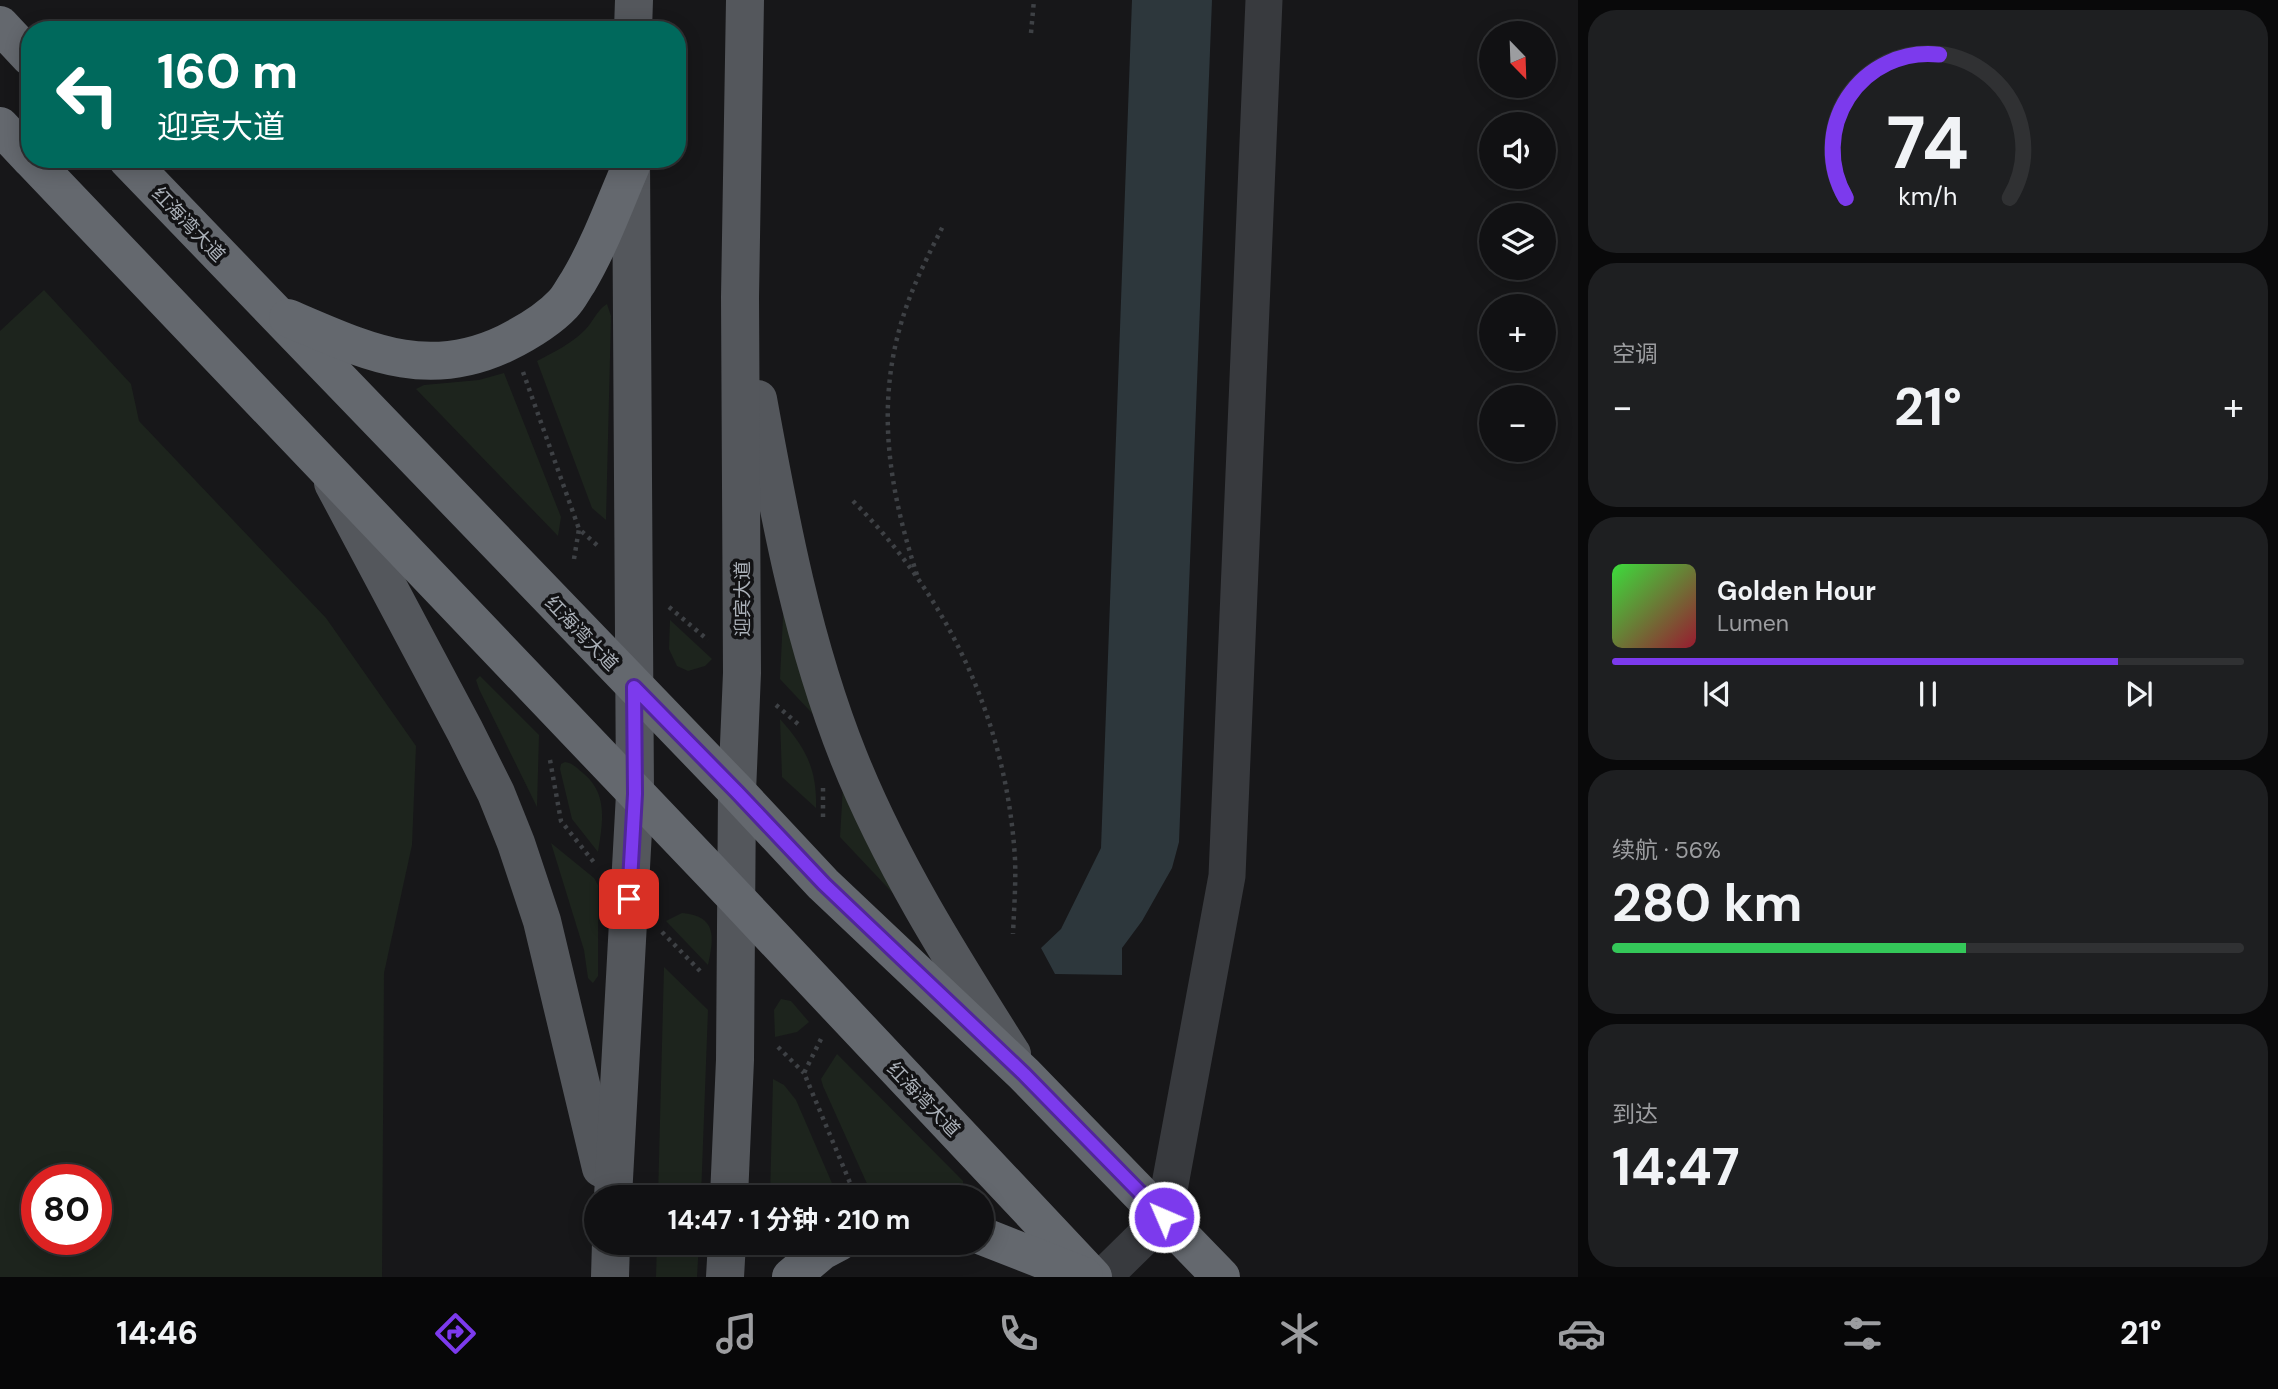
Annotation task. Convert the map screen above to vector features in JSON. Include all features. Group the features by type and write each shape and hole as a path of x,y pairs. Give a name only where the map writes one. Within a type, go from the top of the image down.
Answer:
{"highway":[{"path":"0,25 21,47"},
{"name":"红海湾大道","path":"0,126 21,148"},
{"name":"红海湾大道","path":"40,168 1093,1277"},
{"name":"红海湾大道","path":"136,168 824,884 1024,1074 1221,1277"},
{"path":"275,313 357,347 408,361 449,362 486,352 529,331 564,303 594,256 629,168"},
{"path":"994,1241 1086,1277"},
{"path":"791,1277 817,1255"}],"main road":[{"path":"633,21 634,0"},
{"name":"迎宾大道","path":"730,1185 735,1060 737,792 742,673 740,297 745,0"},
{"path":"611,1185 635,794 631,168"},
{"path":"740,297 776,497 797,586 834,717 850,760 931,925 1024,1074"},
{"path":"325,468 465,731 496,793 516,843 542,921 607,1185"},
{"path":"610,1277 611,1255"},
{"path":"725,1277 726,1255"}],"street":[{"path":"1103,1277 1164,1217 1227,876 1264,0"}],"path":[{"path":"1031,33 1034,0"},
{"path":"920,582 898,513 891,477 888,442 889,380 902,318 944,224"},
{"path":"521,366 579,529 574,559"},
{"path":"853,501 885,534 954,636 992,727 1006,786 1015,859 1013,934"},
{"path":"579,529 603,550"},
{"path":"669,606 715,646"},
{"path":"551,760 561,821 598,869"},
{"path":"662,932 708,979"},
{"path":"804,1073 825,1032"},
{"path":"778,1047 804,1073 851,1185"}],"shaded area":[{"path":"1132,0 1212,0 1179,842 1172,868 1142,921 1122,948 1122,975 1055,974 1041,948 1061,929 1101,848"},
{"path":"44,290 131,384 139,421 326,618 416,746 412,845 384,973 382,1277 0,1277 0,331"},
{"path":"607,304 611,316 606,520 592,508 537,361 580,335"},
{"path":"504,373 561,517 558,536 416,389 424,385 479,380"},
{"path":"784,596 826,728 780,679"},
{"path":"670,620 712,659 705,666 688,671 677,666 669,649"},
{"path":"480,676 539,735 537,807 479,689 476,680"},
{"path":"780,719 797,740 808,760 816,794 816,808 782,777"},
{"path":"565,762 584,774 597,791 602,810 598,852 572,819 560,769"},
{"path":"844,770 905,906 840,837"},
{"path":"551,843 594,878 598,885 598,976 593,983 588,978 584,950"},
{"path":"682,913 702,918 707,923 712,937 708,965 666,921"},
{"path":"664,967 708,1010 701,1185 658,1185"},
{"path":"781,999 791,1001 809,1022 797,1032 775,1037 774,1010"},
{"path":"837,1054 963,1181 963,1185 868,1185 821,1079"},
{"path":"773,1079 784,1085 796,1100 833,1185 770,1185"},
{"path":"657,1255 698,1255 697,1277 656,1277"}],"route":[{"path":"629,899 635,794 634,687 824,884 1024,1074 1164,1217"}]}
